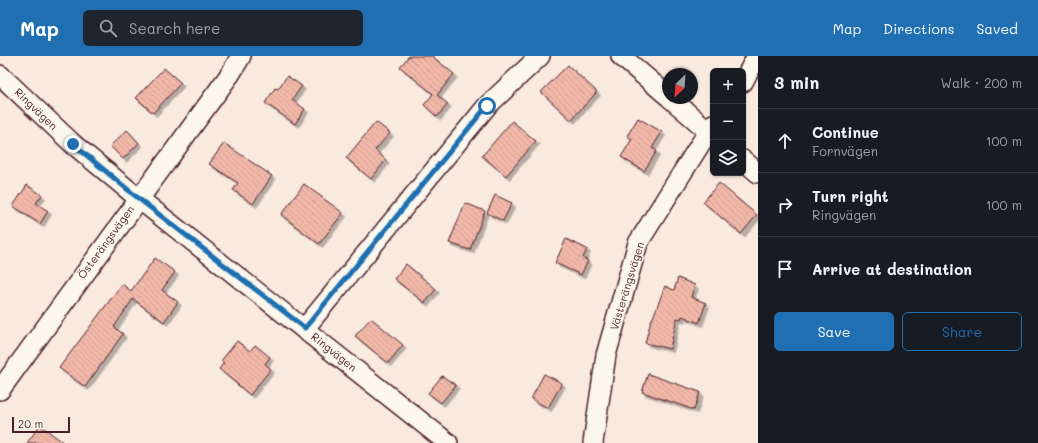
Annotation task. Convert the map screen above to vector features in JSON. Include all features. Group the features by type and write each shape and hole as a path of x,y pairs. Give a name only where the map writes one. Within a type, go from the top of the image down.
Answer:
{"street":[{"name":"Österängsvägen","path":"0,390 241,56"},
{"path":"305,328 487,106 540,56"},
{"path":"621,56 662,91"},
{"path":"746,76 756,56"},
{"name":"Ringvägen","path":"0,75 73,144 138,198 305,328 448,443"},
{"path":"678,104 710,129"},
{"name":"Västerängsvägen","path":"593,443 606,355 638,243 710,132"},
{"path":"746,163 758,173"}],"building":[{"path":"409,56 432,56 454,74 437,95 448,104 437,117 424,105 433,94 400,67"},
{"path":"568,65 597,92 571,120 541,92"},
{"path":"164,68 181,83 153,113 136,98"},
{"path":"287,76 302,86 292,100 305,109 295,124 265,103 275,88 278,89"},
{"path":"638,118 662,132 652,148 657,151 644,171 621,157 632,139 627,136"},
{"path":"512,121 536,141 506,176 482,156"},
{"path":"376,122 390,133 375,150 386,160 371,179 346,158"},
{"path":"127,130 139,143 123,159 110,146"},
{"path":"224,143 272,176 253,204 233,190 238,183 209,164"},
{"path":"719,183 757,215 741,234 703,202"},
{"path":"304,184 343,213 319,244 281,215"},
{"path":"27,185 42,195 36,203 48,211 40,224 13,206"},
{"path":"495,195 512,203 503,221 487,213"},
{"path":"465,203 485,211 470,250 449,243"},
{"path":"566,239 587,249 583,258 588,261 581,275 555,263"},
{"path":"155,258 175,272 162,290 178,302 164,322 133,299 114,327 123,334 85,387 59,368 122,284 131,291"},
{"path":"406,264 436,289 425,303 394,279"},
{"path":"678,278 695,285 691,297 706,303 699,323 682,316 681,319 677,318 670,349 645,343 651,320 665,286 674,290"},
{"path":"371,318 403,345 388,363 355,336"},
{"path":"237,341 250,351 255,345 270,357 265,364 271,369 250,395 219,369 224,363 221,361"},
{"path":"544,374 562,383 548,408 531,399"},
{"path":"648,374 700,392 694,410 642,392"},
{"path":"442,376 456,385 441,403 428,393"},
{"path":"40,425 64,443 27,443"}],"route":[{"path":"73,144 138,198 305,328 487,106"}]}
